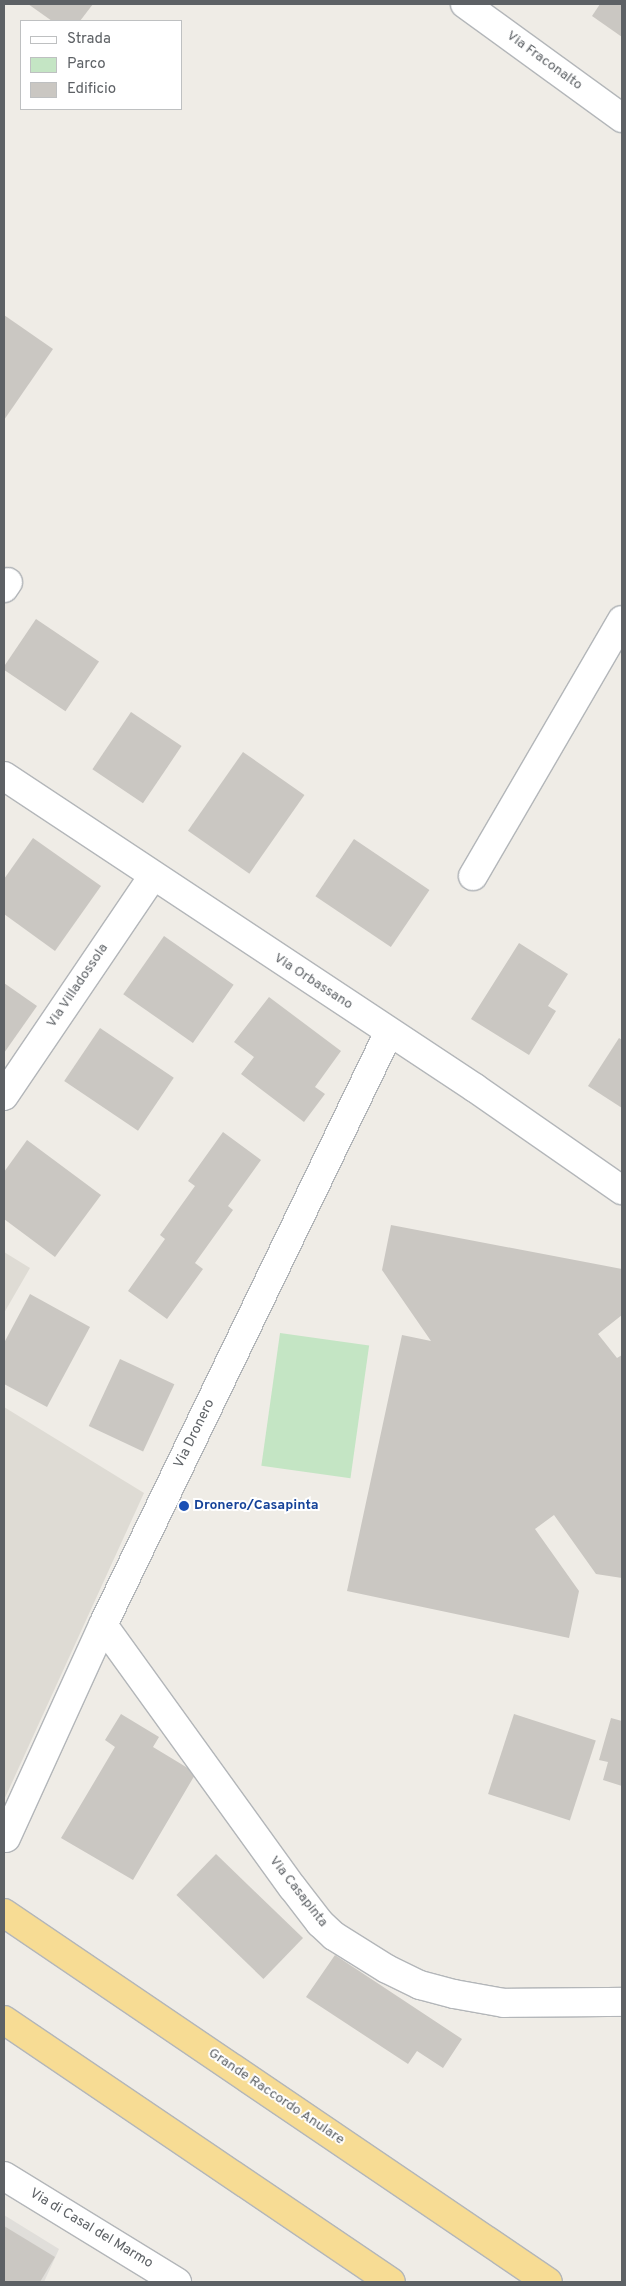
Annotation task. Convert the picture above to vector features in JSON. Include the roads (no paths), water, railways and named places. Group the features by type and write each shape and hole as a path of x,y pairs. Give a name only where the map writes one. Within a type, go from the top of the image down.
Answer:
{"highway":[{"name":"Grande Raccordo Anulare","path":"4,1913 548,2282"},
{"path":"4,2020 391,2282"}],"street":[{"name":"Via Fraconalto","path":"465,4 622,118"},
{"path":"473,876 622,620"},
{"name":"Via Orbassano","path":"4,776 389,1032 622,1190"},
{"name":"Via Villadossola","path":"4,1096 153,876"},
{"name":"Via Dronero","path":"6,1838 103,1625 389,1032"},
{"name":"Via Casapinta","path":"103,1625 293,1888 320,1923 334,1936 378,1964 420,1986 454,1994 504,2003 622,2002"},
{"name":"Via di Casal del Marmo","path":"4,2176 177,2282"}],"place":[{"name":"Dronero/Casapinta","path":"184,1506"}]}
